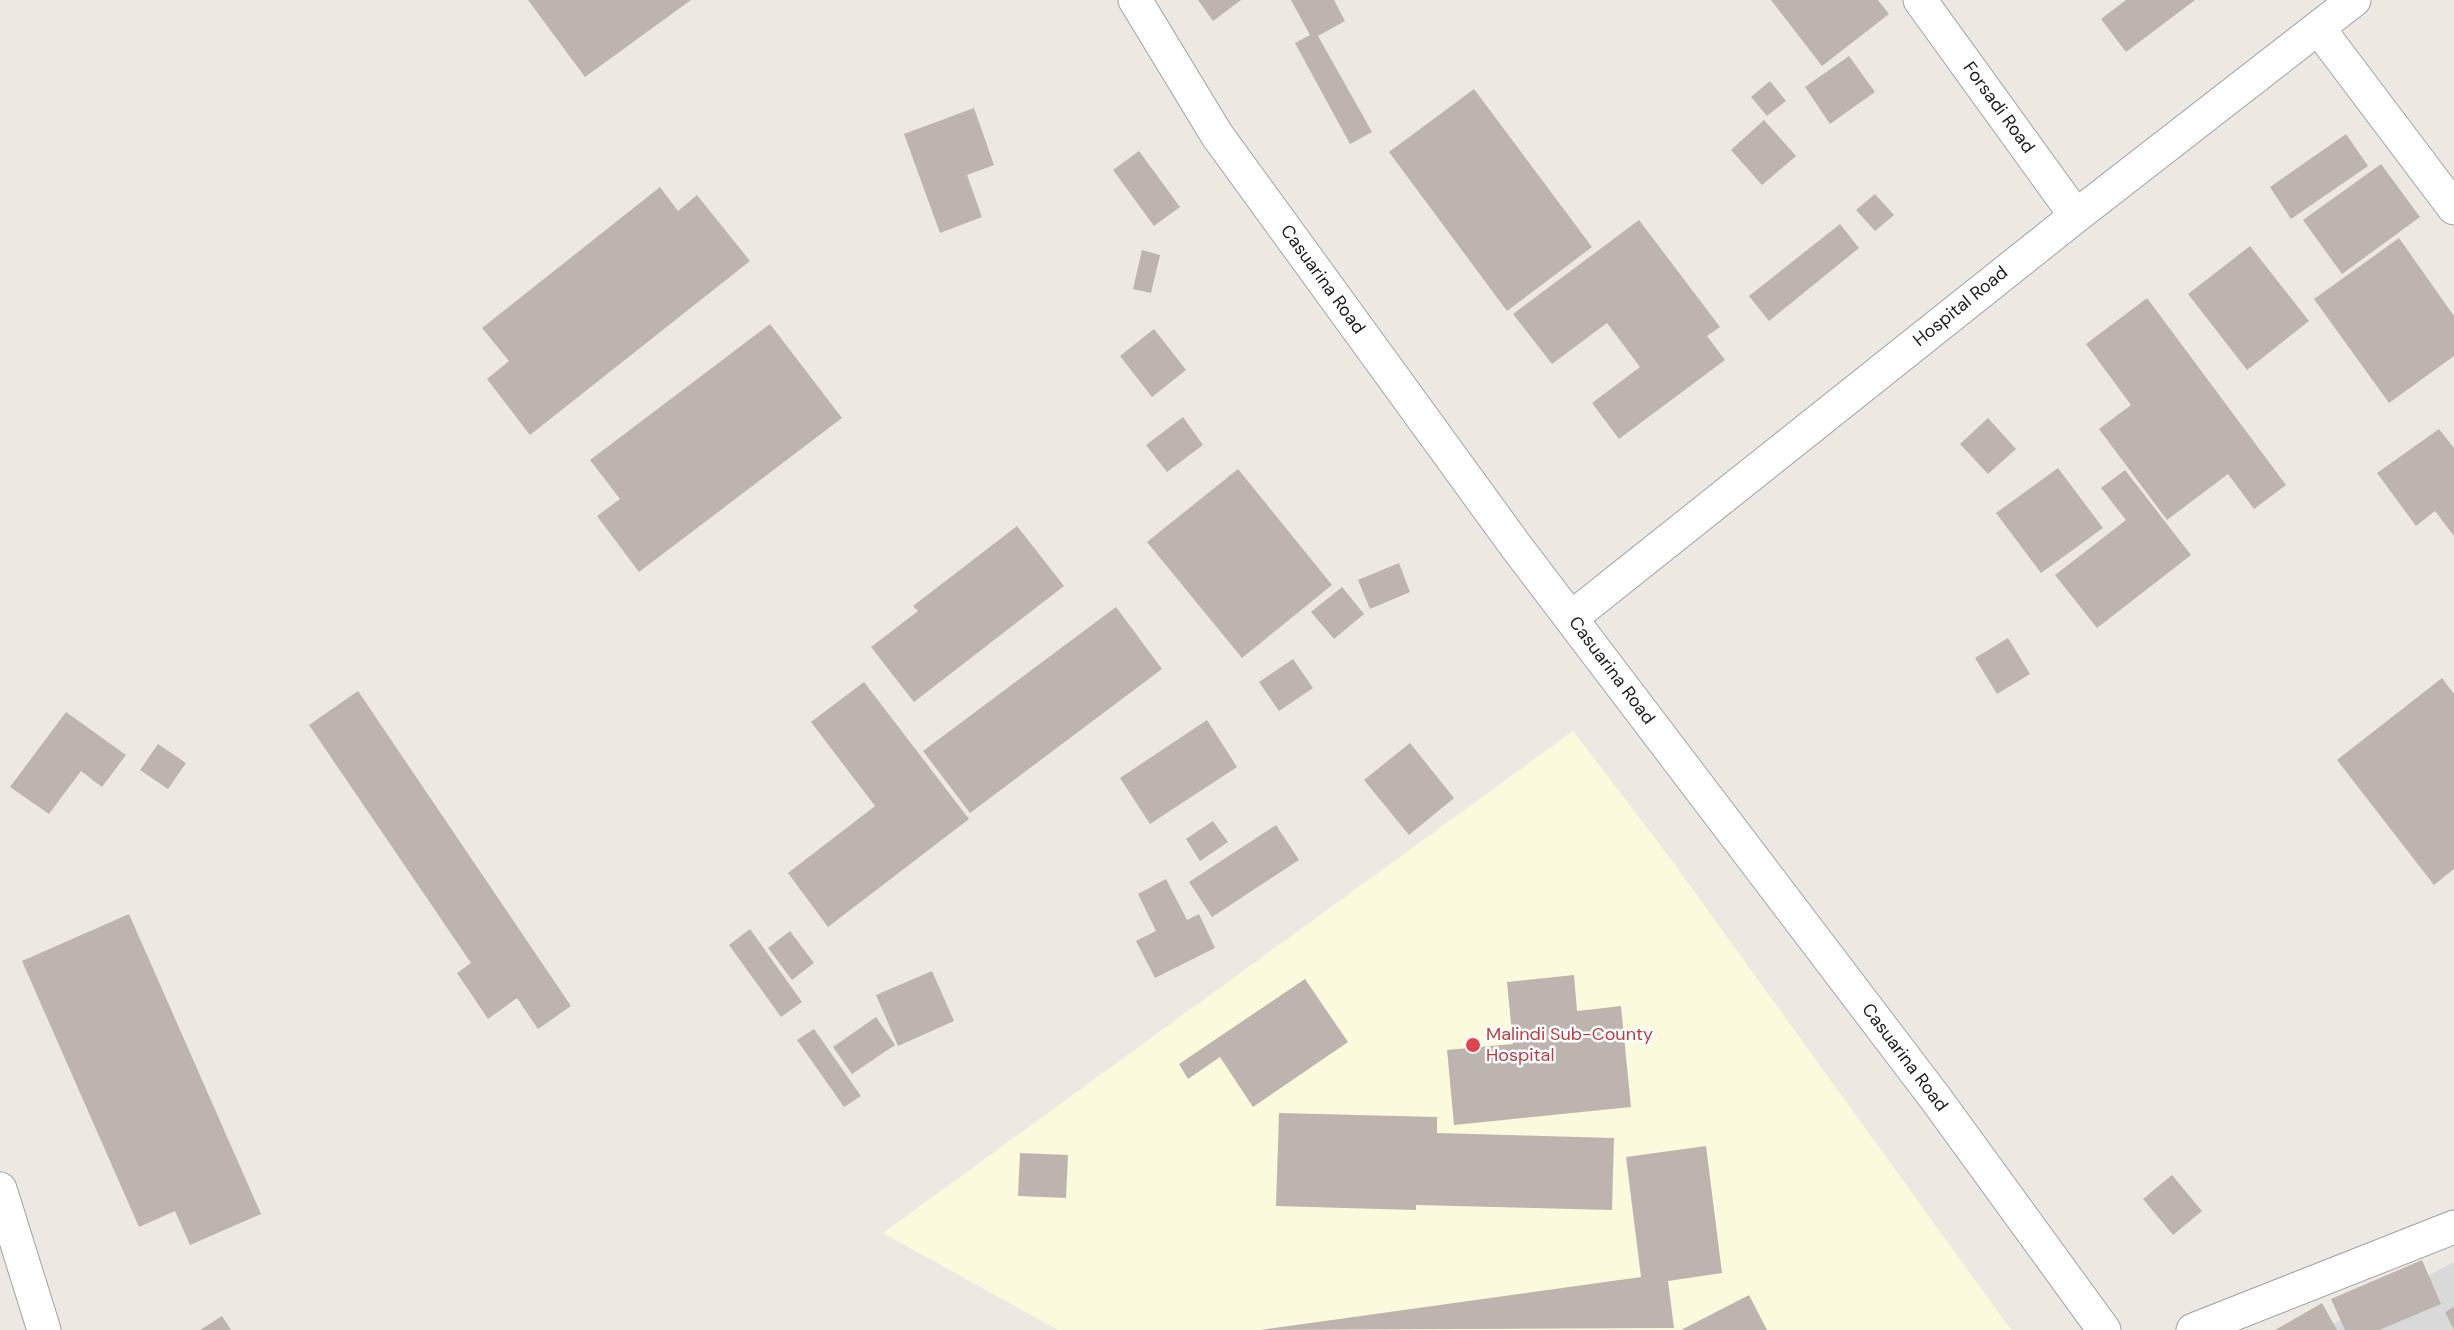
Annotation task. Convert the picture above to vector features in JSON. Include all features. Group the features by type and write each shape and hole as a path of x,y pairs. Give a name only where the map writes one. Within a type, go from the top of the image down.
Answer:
{"street":[{"name":"Casuarina Road","path":"1135,0 1217,135 1515,545 1936,1099 2104,1330"},
{"name":"Forsadi Road","path":"1920,0 2076,216"},
{"name":"Hospital Road","path":"1571,618 2076,216 2354,0"},
{"path":"2319,29 2454,208"},
{"path":"0,1189 44,1330"},
{"path":"2193,1330 2454,1227"}],"shaded area":[{"name":"Malindi Sub-County Hospital","path":"1573,731 1670,858 2011,1330 1058,1330 883,1233"},
{"path":"2454,1262 2454,1330 2321,1330"}],"building":[{"path":"528,0 691,0 585,77"},
{"path":"1198,0 1241,0 1213,21"},
{"path":"1291,0 1334,0 1345,21 1318,36 1372,132 1350,144 1295,43 1310,35"},
{"path":"1771,0 1878,0 1889,14 1822,66"},
{"path":"2126,0 2195,0 2126,52 2101,19"},
{"path":"1849,56 1875,92 1830,124 1805,87"},
{"path":"1770,81 1786,101 1767,116 1751,97"},
{"path":"1474,89 1592,247 1507,311 1389,152"},
{"path":"974,108 994,165 967,175 982,217 940,233 904,134"},
{"path":"1764,120 1796,156 1762,185 1731,150"},
{"path":"2346,134 2368,166 2291,219 2270,187"},
{"path":"1139,151 1180,207 1154,226 1113,170"},
{"path":"2381,164 2420,217 2342,274 2303,220"},
{"path":"660,187 678,211 697,195 750,261 530,435 487,379 509,361 482,328"},
{"path":"1875,194 1894,215 1875,231 1856,210"},
{"path":"1639,220 1720,327 1707,336 1725,360 1619,439 1592,403 1640,367 1607,323 1552,364 1513,314"},
{"path":"1840,224 1859,248 1769,321 1749,296"},
{"path":"2399,238 2454,316 2454,356 2389,403 2314,299"},
{"path":"2250,246 2309,321 2247,370 2188,294"},
{"path":"1142,250 1160,255 1151,293 1133,289"},
{"path":"2147,298 2286,485 2254,509 2228,474 2167,520 2099,429 2131,405 2086,344"},
{"path":"770,324 842,418 639,572 597,516 620,499 590,460"},
{"path":"1154,329 1186,370 1152,397 1120,356"},
{"path":"1183,417 1203,445 1167,472 1146,445"},
{"path":"1988,418 2016,449 1988,474 1960,444"},
{"path":"2439,429 2454,448 2454,536 2435,511 2416,526 2377,473"},
{"path":"2058,468 2103,528 2041,573 1996,513"},
{"path":"1238,469 1332,585 1242,658 1147,542"},
{"path":"2125,470 2191,555 2097,628 2055,575 2126,520 2101,488"},
{"path":"1017,526 1064,586 914,702 871,647 918,611 913,606"},
{"path":"1399,563 1410,592 1370,609 1358,580"},
{"path":"1342,587 1364,614 1334,639 1311,612"},
{"path":"1116,607 1162,669 970,813 923,751"},
{"path":"2008,638 2030,674 1997,694 1975,658"},
{"path":"1293,659 1313,688 1279,711 1259,682"},
{"path":"2442,678 2454,694 2454,869 2434,885 2337,760"},
{"path":"864,682 969,819 828,927 788,873 875,806 811,722"},
{"path":"358,691 571,1006 538,1029 517,998 488,1019 457,973 471,963 309,725"},
{"path":"66,712 126,755 102,787 81,771 49,814 10,787"},
{"path":"1207,720 1237,767 1150,824 1120,778"},
{"path":"1410,743 1454,798 1409,835 1364,780"},
{"path":"158,744 186,763 168,789 140,770"},
{"path":"1213,821 1228,842 1200,861 1186,839"},
{"path":"1276,825 1299,860 1212,917 1189,882"},
{"path":"1166,879 1187,920 1199,914 1215,948 1155,978 1136,941 1156,931 1138,894"},
{"path":"129,914 261,1214 190,1245 175,1211 139,1227 22,961"},
{"path":"750,929 802,1002 781,1017 729,945"},
{"path":"790,931 814,963 792,980 768,948"},
{"path":"932,971 954,1021 898,1046 876,995"},
{"path":"1574,975 1577,1011 1621,1006 1631,1107 1454,1125 1447,1050 1513,1044 1507,982"},
{"path":"1305,979 1348,1042 1253,1107 1220,1057 1188,1079 1179,1064"},
{"path":"876,1017 895,1045 852,1074 833,1047"},
{"path":"814,1029 861,1096 844,1107 797,1040"},
{"path":"1279,1113 1437,1117 1437,1133 1614,1138 1612,1210 1416,1205 1416,1210 1276,1206"},
{"path":"1706,1146 1722,1273 1668,1281 1674,1328 1260,1330 1641,1277 1626,1157"},
{"path":"1020,1153 1068,1155 1066,1198 1018,1196"},
{"path":"2172,1175 2202,1211 2173,1235 2143,1199"},
{"path":"2422,1260 2441,1304 2379,1330 2345,1330 2331,1299"},
{"path":"1749,1295 1767,1330 1681,1330"},
{"path":"2322,1303 2337,1330 2275,1330"},
{"path":"2454,1307 2454,1330 2445,1312"},
{"path":"222,1316 231,1330 200,1330"}],"place":[{"name":"Malindi Sub-County Hospital","path":"1473,1045"}]}
